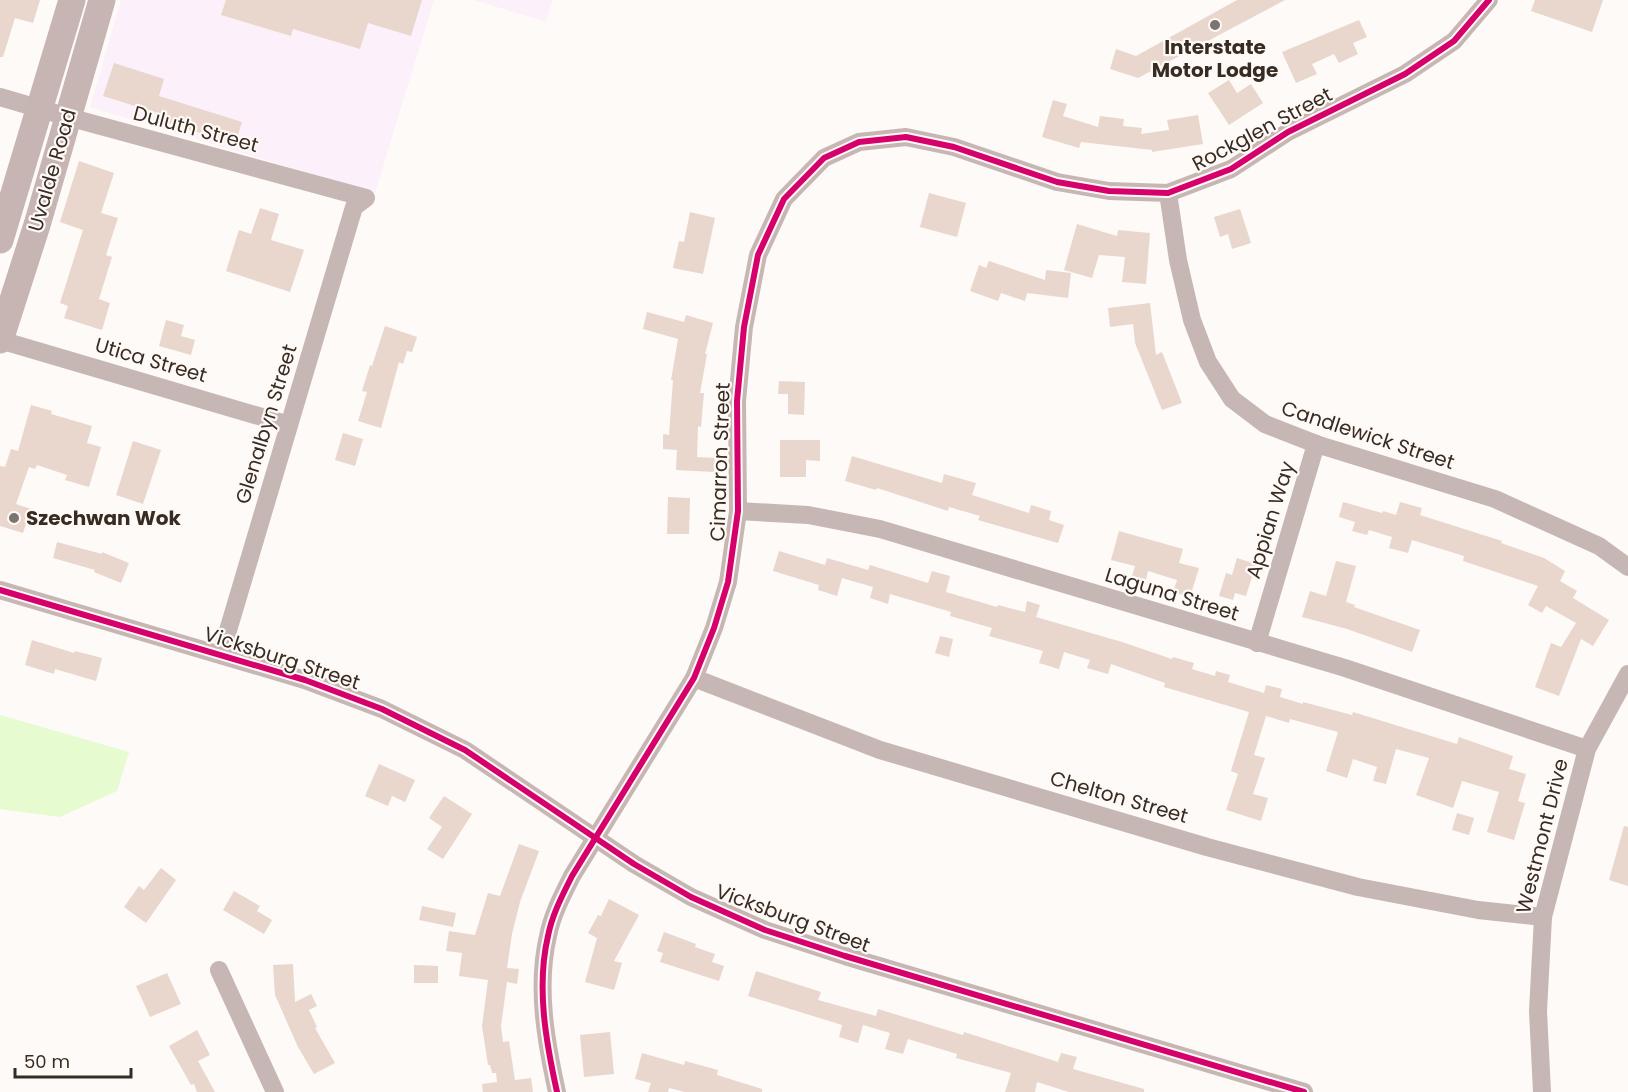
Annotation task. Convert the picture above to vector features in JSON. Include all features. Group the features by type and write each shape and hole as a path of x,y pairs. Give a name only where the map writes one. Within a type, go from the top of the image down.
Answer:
{"main road":[{"name":"Uvalde Road","path":"0,240 72,0"},
{"name":"Uvalde Road","path":"0,340 37,225 102,0"}],"street":[{"name":"Rockglen Street","path":"880,140 906,137 954,147 1057,182 1109,191 1168,193 1232,169 1288,132 1405,74 1454,41 1489,0"},
{"name":"Duluth Street","path":"0,97 366,198 354,207"},
{"name":"Cimarron Street","path":"557,1092 548,1049 542,977 548,936 559,903 595,838 694,678 714,628 728,582 738,511 737,402 744,327 758,255 784,199 824,158 859,142 880,140"},
{"name":"Candlewick Street","path":"1168,193 1178,260 1189,310 1208,362 1232,399 1265,424 1316,444 1495,499 1599,546 1628,567"},
{"name":"Glenalbyn Street","path":"221,654 354,207"},
{"name":"Utica Street","path":"0,340 289,424"},
{"name":"Appian Way","path":"1257,643 1316,444"},
{"name":"Laguna Street","path":"738,511 808,515 880,529 1345,668 1587,749"},
{"name":"Vicksburg Street","path":"0,590 305,680 382,709 465,750 634,864 691,897 765,930 867,963 1304,1092"},
{"name":"Westmont Drive","path":"1542,1092 1538,1011 1543,917 1587,749 1628,674"},
{"name":"Chelton Street","path":"694,678 880,750 1207,847 1358,887 1478,910 1543,917"},
{"path":"219,970 275,1092"}],"shaded area":[{"path":"121,0 434,0 375,193 90,107"},
{"path":"474,0 553,0 546,22"}],"green space":[{"path":"0,715 129,752 117,791 60,817 0,809"}],"building":[{"path":"0,0 40,0 33,23 15,18 3,57 0,57"},
{"path":"226,0 422,0 411,36 368,23 360,49 293,29 291,36 221,15"},
{"name":"Interstate Motor Lodge","path":"1237,0 1285,0 1138,78 1110,69 1116,49 1136,56"},
{"path":"1535,0 1603,0 1592,32 1531,11"},
{"path":"1359,20 1367,37 1353,43 1358,54 1339,63 1334,54 1312,64 1317,74 1296,83 1282,52"},
{"path":"114,63 164,79 159,96 242,122 235,144 155,119 157,113 103,96"},
{"path":"1229,80 1237,93 1251,84 1263,103 1229,125 1208,93"},
{"path":"1053,100 1067,104 1063,116 1098,127 1100,116 1124,119 1123,126 1142,128 1141,134 1169,130 1167,120 1198,115 1203,144 1152,152 1152,150 1081,142 1079,148 1042,137"},
{"path":"79,161 114,173 101,213 118,218 106,255 112,257 99,299 110,303 102,330 64,318 68,306 60,303 83,230 60,222"},
{"path":"929,193 966,203 957,237 920,227"},
{"path":"260,208 279,214 271,240 304,250 290,292 226,271 239,230 251,234"},
{"path":"1240,209 1251,243 1232,249 1228,234 1220,237 1214,217"},
{"path":"690,212 715,218 703,274 673,268 679,241 684,242"},
{"path":"1077,224 1117,236 1118,230 1150,233 1146,284 1122,282 1125,257 1099,255 1092,278 1064,270"},
{"path":"989,261 1045,280 1046,270 1071,273 1068,298 1027,293 1025,301 1001,293 998,301 970,291 979,265 986,268"},
{"path":"1150,303 1156,355 1162,352 1182,403 1162,410 1135,343 1133,324 1110,327 1108,308"},
{"path":"647,312 684,322 686,315 713,323 705,354 707,354 700,393 704,393 701,427 698,426 697,457 715,458 714,472 676,470 677,450 663,449 663,434 669,435 673,380 671,380 678,339 643,329"},
{"path":"166,320 184,325 181,336 195,340 191,355 159,346"},
{"path":"385,326 417,337 412,352 407,351 403,364 399,362 381,428 358,421 367,392 362,391"},
{"path":"779,381 805,382 804,415 788,414 788,394 778,394"},
{"path":"31,405 52,411 51,414 92,426 87,443 101,447 89,487 65,480 67,475 37,465 35,469 29,467 16,504 31,509 23,533 0,526 0,466 5,467 11,449 18,451"},
{"path":"343,433 363,439 355,466 335,460"},
{"path":"780,440 820,440 820,461 806,460 806,477 780,477"},
{"path":"133,441 161,450 143,504 116,495"},
{"path":"852,456 942,483 944,474 976,483 972,495 1029,513 1031,505 1051,511 1049,520 1064,525 1058,543 978,520 980,516 949,507 948,511 877,488 876,490 845,481"},
{"path":"668,497 690,498 689,534 667,534"},
{"path":"1343,502 1396,515 1400,502 1422,508 1420,515 1502,541 1501,543 1544,558 1565,571 1560,581 1577,591 1573,598 1609,620 1593,646 1581,639 1559,696 1535,687 1551,643 1561,647 1576,623 1546,606 1542,613 1528,605 1538,586 1463,561 1464,556 1412,540 1408,553 1389,548 1392,537 1369,530 1367,535 1352,531 1355,522 1339,517"},
{"path":"1119,531 1183,549 1179,563 1199,568 1190,597 1173,592 1177,580 1148,571 1146,580 1132,576 1135,566 1111,560"},
{"path":"57,542 102,554 102,552 129,563 121,583 94,572 95,570 53,558"},
{"path":"779,551 825,565 827,558 868,570 870,565 928,583 932,571 950,576 946,592 997,607 998,605 1025,612 1027,601 1040,605 1036,617 1172,659 1173,657 1194,663 1192,669 1215,676 1216,671 1230,675 1228,682 1264,693 1266,685 1282,689 1280,697 1303,704 1303,702 1352,715 1353,712 1457,744 1459,737 1513,756 1509,769 1526,774 1518,801 1525,803 1514,840 1487,832 1499,792 1462,781 1453,808 1416,795 1429,758 1396,749 1386,784 1373,781 1377,767 1353,759 1347,778 1326,771 1338,732 1290,719 1289,723 1266,716 1254,755 1265,758 1253,794 1268,798 1261,821 1226,810 1238,774 1231,771 1249,712 1164,687 1165,683 1111,664 1108,674 1087,668 1090,660 1064,652 1059,669 1039,663 1043,651 989,636 992,628 950,616 951,612 890,594 888,604 870,598 873,587 842,578 837,596 818,590 819,585 773,571"},
{"path":"1237,558 1256,564 1246,596 1235,593 1233,600 1219,596 1226,573 1232,575"},
{"path":"1336,561 1356,566 1346,602 1355,605 1354,607 1420,630 1412,652 1347,629 1302,617 1310,591 1326,596"},
{"path":"940,636 953,639 949,657 935,653"},
{"path":"32,640 74,653 75,651 102,658 96,681 55,669 54,674 25,665"},
{"path":"379,764 415,780 405,802 392,796 388,806 365,796"},
{"path":"444,796 472,814 443,859 427,849 442,827 429,818"},
{"path":"1457,813 1474,818 1469,835 1452,830"},
{"path":"1624,826 1628,827 1628,886 1609,880"},
{"path":"519,844 539,851 520,902 512,934 507,968 519,969 517,984 507,982 501,1026 503,1042 509,1041 515,1080 531,1078 533,1092 483,1092 482,1084 497,1082 496,1073 492,1073 488,1065 482,1026 488,980 459,976 462,953 446,951 449,931 475,935 488,893 500,896"},
{"path":"161,868 176,880 146,923 124,907 139,886 144,890"},
{"path":"234,891 260,906 257,911 272,920 264,934 223,910"},
{"path":"609,899 639,915 614,961 622,963 614,990 585,982 597,938 588,933 598,915 601,916"},
{"path":"422,906 456,913 453,927 419,920"},
{"path":"664,932 715,954 712,962 724,966 719,981 660,962 663,953 657,951"},
{"path":"293,964 295,1002 311,994 317,1006 309,1010 317,1027 315,1028 335,1063 314,1074 298,1047 275,995 273,965"},
{"path":"414,965 438,966 438,983 414,983"},
{"path":"756,971 821,992 818,1000 876,1016 878,1009 963,1035 964,1032 1058,1062 1061,1053 1077,1057 1073,1069 1144,1089 1144,1092 1069,1092 1037,1082 1035,1092 1005,1092 1011,1073 956,1058 957,1054 908,1039 903,1054 885,1049 890,1033 863,1025 858,1043 839,1037 842,1025 748,996"},
{"path":"167,973 181,1004 150,1017 136,986"},
{"path":"197,1030 210,1055 198,1061 215,1092 197,1092 169,1046"},
{"path":"610,1032 614,1074 584,1077 580,1035"},
{"path":"642,1053 684,1065 685,1061 718,1070 717,1075 762,1089 762,1092 685,1092 669,1088 668,1092 648,1092 651,1083 635,1079"}],"cycle path":[{"path":"557,1092 546,1034 543,995 544,955 550,928 572,876 694,678 714,628 728,582 738,511 737,401 744,327 758,255 784,199 824,158 859,142 906,137 954,147 1057,182 1109,191 1168,193 1231,169 1288,132 1405,74 1454,41 1489,0"},
{"path":"0,590 305,680 382,709 465,750 634,864 691,897 765,930 845,956 1304,1092"}],"place":[{"name":"Interstate Motor Lodge","path":"1215,25"},
{"name":"Szechwan Wok","path":"14,518"}]}
